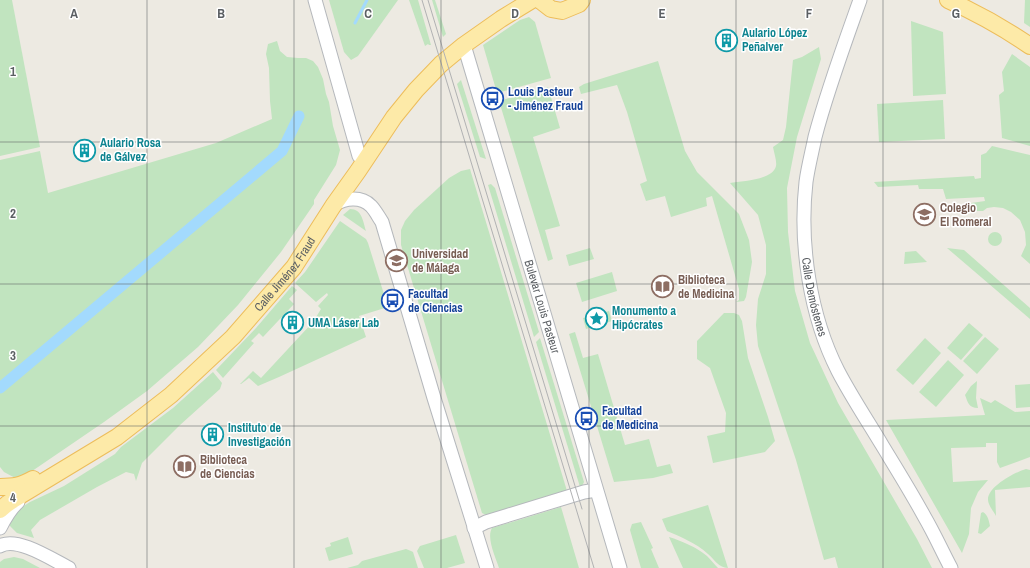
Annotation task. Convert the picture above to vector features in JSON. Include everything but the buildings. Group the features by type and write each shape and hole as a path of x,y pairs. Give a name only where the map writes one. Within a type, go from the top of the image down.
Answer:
{"main road":[{"name":"Calle Jiménez Fraud","path":"0,487 15,487 21,485 50,470 114,430 188,371 241,317 292,256 398,99 438,56 517,0"},
{"name":"Calle Jiménez Fraud","path":"0,510 39,484 117,437 171,395 233,337 294,267 394,117 416,90 441,64 464,45 501,19 532,0"},
{"path":"540,0 551,9 562,11 579,4 582,0"},
{"path":"948,0 972,11 1030,46"}],"street":[{"path":"315,0 359,156"},
{"name":"Calle Demóstenes","path":"860,0 822,110 810,157 804,209 808,274 814,307 823,338 838,370 853,398 924,516 951,568"},
{"name":"Bulevar Louis Pasteur","path":"464,45 620,568"},
{"path":"334,205 343,200 363,201 371,206 382,222 487,568"},
{"path":"0,528 13,507 39,484"},
{"path":"474,528 486,522 584,492 596,490"},
{"path":"6,545 17,544 28,548 68,568"}],"green space":[{"path":"0,0 12,0 40,147 0,156"},
{"path":"329,0 398,0 358,56 351,60 344,52"},
{"path":"409,0 418,0 431,45 428,44 425,46"},
{"path":"432,0 435,0 446,34 443,37"},
{"path":"1025,0 1030,0 1030,27 1024,23"},
{"path":"529,17 535,22 551,78 497,93 483,45 520,20"},
{"path":"911,21 943,32 946,94 913,96"},
{"path":"277,41 280,51 287,57 306,58 313,61 318,67 323,79 333,126 340,150 336,165 314,200 314,204 281,252 238,305 198,347 147,391 19,480 4,472 0,467 0,160 40,151 48,193 216,143 272,119 269,68 266,54 268,44"},
{"path":"819,47 821,59 797,137 787,188 788,232 795,291 810,343 838,403 917,539 932,568 838,568 835,557 824,560 796,460 758,346 756,325 758,299 766,274 766,245 758,215 730,183 756,179 774,171 776,159 773,147 783,140 786,127 793,60 802,57"},
{"path":"1012,54 1030,67 1030,146 1002,138 999,95 1004,91 1002,72"},
{"path":"658,61 685,151 697,172 739,214 749,240 752,262 744,301 736,302 739,300 739,289 712,196 706,198 707,206 671,217 665,196 646,201 640,184 647,181 627,112 617,85 581,94 579,87 584,84"},
{"path":"461,80 486,159 480,157 457,84"},
{"path":"548,87 560,128 533,137 560,226 545,230 553,259 548,261 499,101"},
{"path":"943,100 945,139 879,142 877,104"},
{"path":"992,146 1030,155 1030,264 1021,256 1026,245 1025,232 1020,220 1011,212 1003,208 994,207 987,208 983,211 975,211 971,203 985,201 984,197 946,199 943,189 919,189 918,185 878,187 874,182 974,176 975,179 981,178 981,155 986,153"},
{"path":"470,169 567,491 486,515 482,513 401,245 401,230 405,221 414,210 449,178 461,171"},
{"path":"491,184 495,188 539,332 534,337 488,185"},
{"path":"350,209 360,213 366,231 343,215"},
{"path":"340,221 366,239 388,307 359,316 366,337 258,386 249,378 240,384 253,371 261,378 313,322 321,309 318,306 328,295 327,293 316,302 295,283 305,272"},
{"path":"992,232 998,232 1002,236 1002,242 998,246 992,246 988,242 988,236"},
{"path":"590,248 594,259 569,266 566,255"},
{"path":"947,248 964,250 1030,308 1030,319"},
{"path":"916,251 927,262 904,264 905,252"},
{"path":"612,272 617,291 582,302 576,283"},
{"path":"292,286 297,290 289,299 294,304 263,337 259,333 251,341 254,343 223,378 216,370 256,328"},
{"path":"609,311 612,321 586,329 583,318"},
{"path":"724,313 734,313 739,315 742,321 748,358 775,441 765,452 713,463 707,436 725,432 726,413 710,368 697,359 697,341"},
{"path":"969,323 983,335 961,360 947,348"},
{"path":"575,332 583,358 598,354 625,445 649,439 657,467 670,464 673,473 653,478 614,482 569,334"},
{"path":"985,337 999,349 977,374 963,361"},
{"path":"540,338 584,482 580,487 536,342"},
{"path":"925,338 941,353 913,385 896,370"},
{"path":"948,360 964,375 936,407 919,392"},
{"path":"213,372 222,383 220,389 180,425 142,463 136,481 134,474 126,472 97,487 40,520 31,530 34,538 17,533 10,526 9,522 16,511 30,502 64,486 115,454 121,447 173,408"},
{"path":"977,381 976,398 978,408 975,408 968,403 965,395 971,386"},
{"path":"1030,384 1030,407 1016,408 1015,385"},
{"path":"980,398 991,403 995,400 1015,412 1030,411 1030,457 1000,468 997,462 997,443 986,443 986,447 951,448 953,482 988,480 978,492 971,508 969,534 962,553 886,420 985,415"},
{"path":"1026,469 1030,470 1030,487 995,490 996,516 988,502 989,495 992,490 1002,481 1015,473"},
{"path":"708,505 728,568 719,565 693,543 667,531 662,519"},
{"path":"561,507 579,568 499,568 490,537 492,528"},
{"path":"983,512 989,520 990,526 981,534 978,533 981,513"},
{"path":"641,522 653,548 651,549 659,568 641,568 630,530 632,524"},
{"path":"456,535 465,563 447,568 424,568 417,551 420,546"},
{"path":"348,537 353,554 329,561 325,548 331,546 330,543"},
{"path":"669,537 684,542 698,550 707,556 718,568 683,568"},
{"path":"406,549 413,552 418,568 347,568 358,565 362,561"},
{"path":"14,557 23,559 40,568 0,568 0,562 4,559"}],"waterway":[{"path":"355,23 367,0"},
{"path":"0,388 282,151 299,116"}],"tram line":[{"path":"422,0 594,568"},
{"path":"428,0 582,509"}],"place":[{"name":"Aulario López Peñalver","path":"726,40"},
{"name":"Louis Pasteur - Jiménez Fraud","path":"493,99"},
{"name":"Aulario Rosa de Gálvez","path":"85,150"},
{"name":"Colegio El Romeral","path":"925,215"},
{"name":"Universidad de Málaga","path":"396,261"},
{"name":"Biblioteca de Medicina","path":"662,287"},
{"name":"Facultad de Ciencias","path":"393,301"},
{"name":"Monumento a Hipócrates","path":"596,318"},
{"name":"UMA Láser Lab","path":"292,323"},
{"name":"Facultad de Medicina","path":"587,418"},
{"name":"Instituto de Investigación","path":"212,435"},
{"name":"Biblioteca de Ciencias","path":"184,467"}]}
